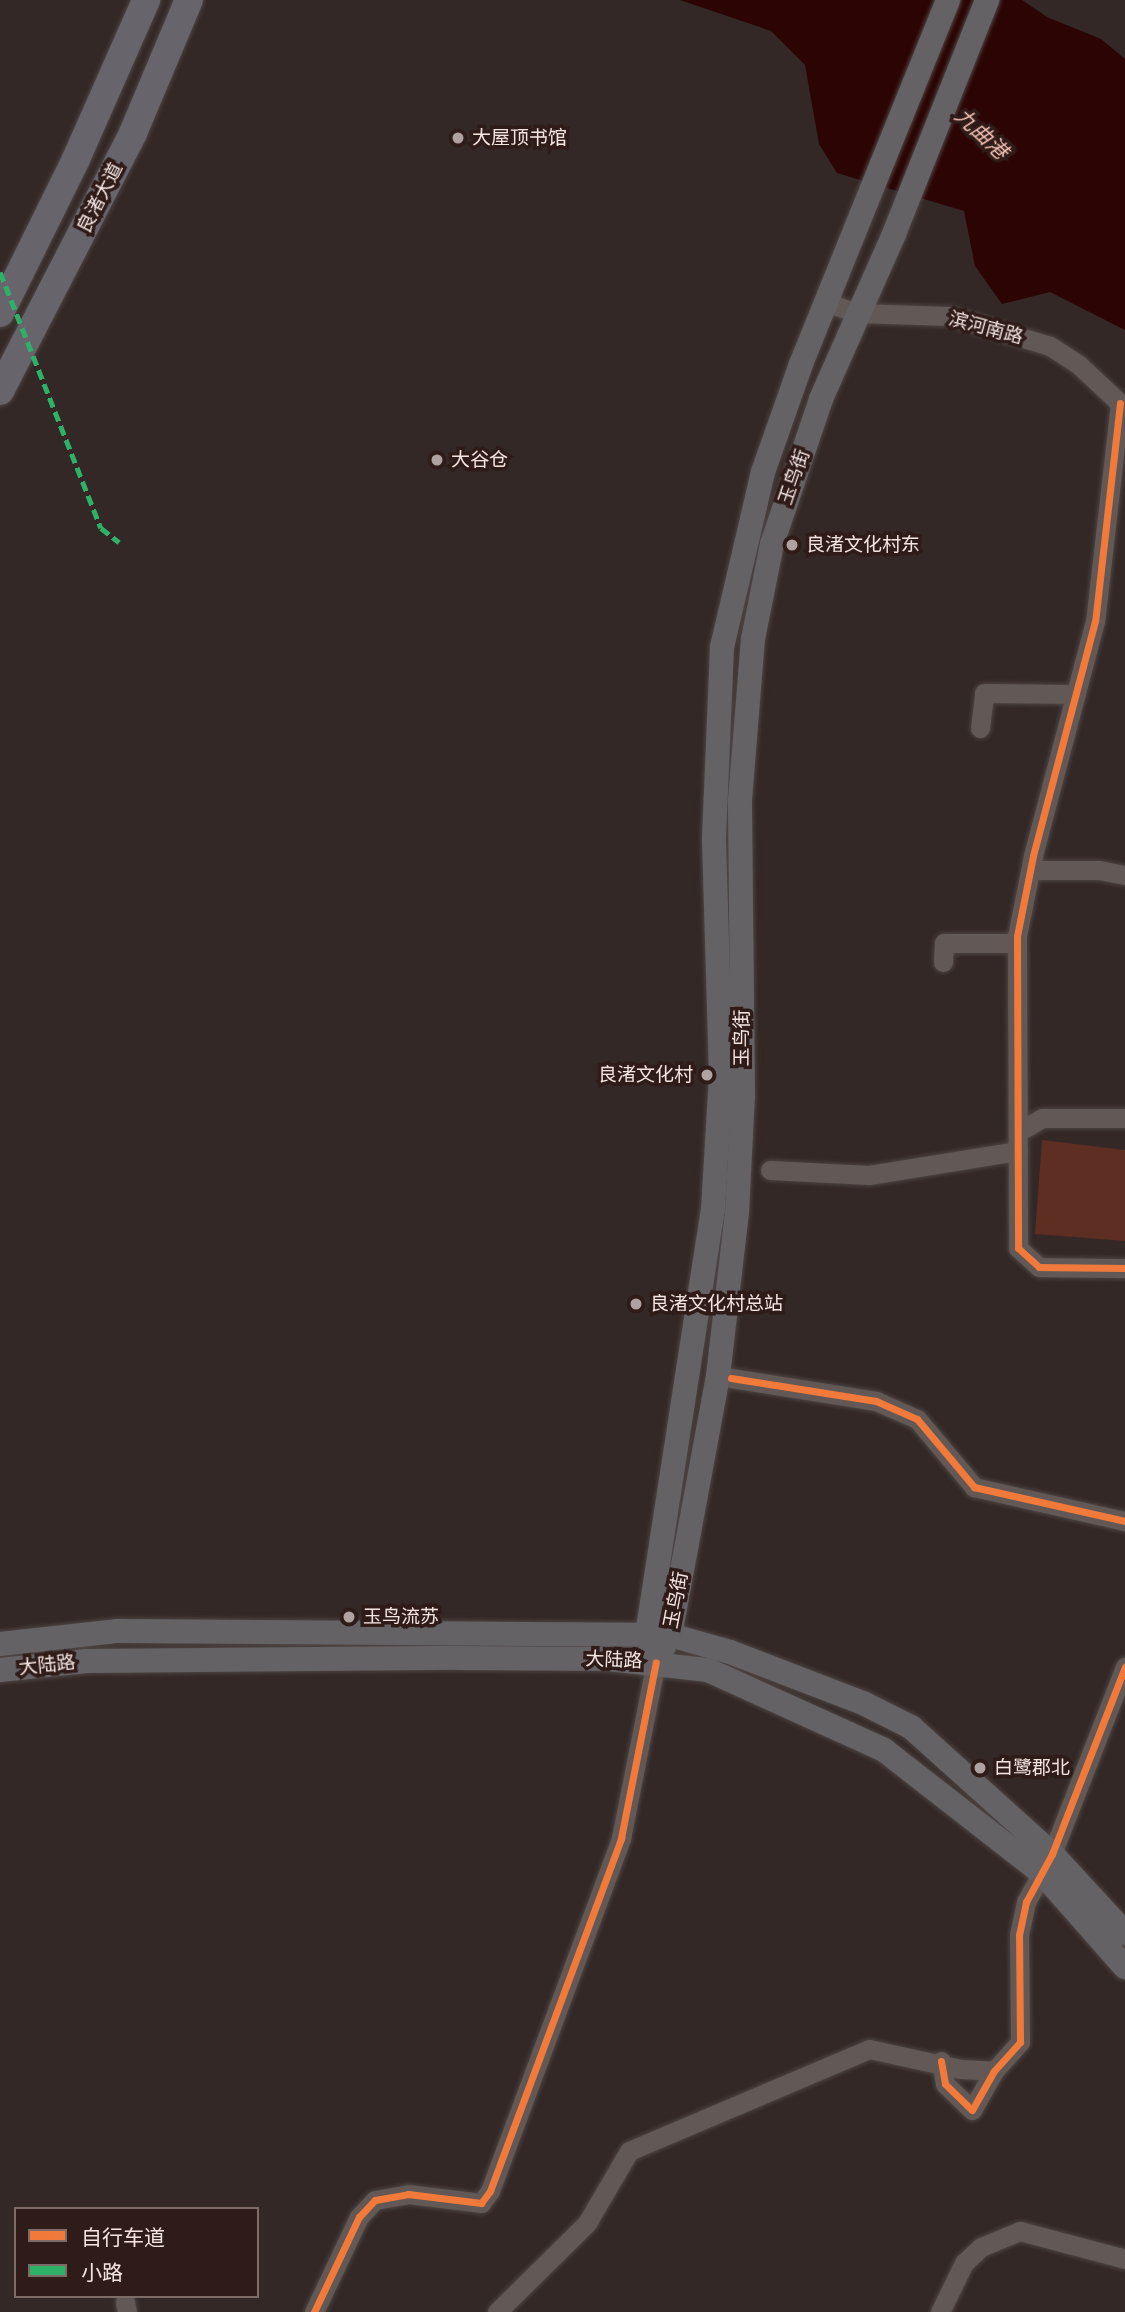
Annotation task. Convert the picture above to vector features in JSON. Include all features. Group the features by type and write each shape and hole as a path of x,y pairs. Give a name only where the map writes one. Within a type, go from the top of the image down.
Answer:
{"highway":[{"name":"良渚大道","path":"0,313 146,0"},
{"name":"良渚大道","path":"0,391 133,133 189,0"}],"main road":[{"name":"玉鸟街","path":"656,1662 713,1210 721,1076 714,838 722,647 763,472 826,302 948,0"},
{"name":"玉鸟街","path":"658,1635 718,1376 737,1213 743,1096 740,800 753,639 772,544 821,399 856,313 894,234 987,0"},
{"name":"大陆路","path":"0,1644 118,1631 658,1635 730,1652 863,1703 911,1727 1048,1864 1125,1933"},
{"name":"大陆路","path":"0,1670 87,1661 492,1658 656,1662 708,1670 884,1750 1048,1864 1125,1967"}],"street":[{"name":"滨河南路","path":"826,302 856,313 950,316 1050,346 1079,365 1122,405"},
{"path":"1122,405 1095,621 1033,856 1033,870 1027,883 1017,943 1018,1248 1039,1266 1125,1268"},
{"path":"1109,496 1125,485"},
{"path":"980,728 984,693 1076,694"},
{"path":"1033,870 1099,870 1125,875"},
{"path":"943,962 944,943 1017,943"},
{"path":"770,1170 869,1175 1018,1141 1042,1118 1125,1118"},
{"path":"731,1378 876,1401 917,1419 974,1487 1125,1521"},
{"path":"314,2312 359,2217 375,2200 408,2194 481,2203 490,2192 621,1838 656,1662"},
{"path":"942,2061 945,2084 972,2110 994,2071 1020,2042 1018,1935 1026,1902 1048,1864 1125,1667"},
{"path":"497,2312 587,2223 629,2151 869,2049 942,2061 961,2069 994,2071"},
{"path":"940,2312 964,2263 981,2247 1020,2231 1125,2259"}],"shaded area":[{"path":"1042,1140 1125,1150 1125,1241 1035,1234"}],"water":[{"name":"九曲港","path":"680,0 1022,0 1047,17 1101,39 1125,59 1125,330 1050,292 1002,304 975,266 964,211 837,173 819,144 805,65 771,31"}],"marked path":[{"path":"0,272 101,528 119,542"}],"cycle path":[{"path":"1120,403 1095,621 1033,856 1017,936 1018,1248 1039,1267 1125,1268"},
{"path":"731,1378 876,1401 917,1419 974,1487 1125,1521"},
{"path":"314,2312 359,2217 375,2200 408,2194 481,2203 490,2191 621,1838 656,1662"},
{"path":"941,2061 945,2084 972,2110 994,2071 1020,2042 1019,1935 1026,1902 1052,1854 1125,1667"}],"place":[{"name":"大屋顶书馆","path":"458,138"},
{"name":"大谷仓","path":"437,460"},
{"name":"良渚文化村东","path":"792,545"},
{"name":"良渚文化村","path":"707,1075"},
{"name":"良渚文化村总站","path":"636,1304"},
{"name":"玉鸟流苏","path":"349,1617"},
{"name":"白鹭郡北","path":"980,1768"}]}
